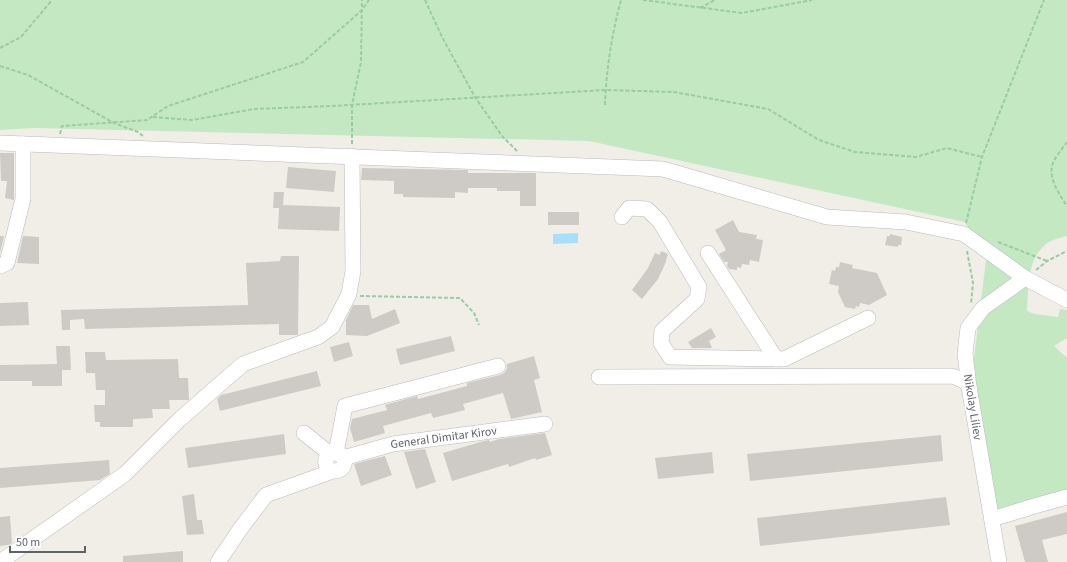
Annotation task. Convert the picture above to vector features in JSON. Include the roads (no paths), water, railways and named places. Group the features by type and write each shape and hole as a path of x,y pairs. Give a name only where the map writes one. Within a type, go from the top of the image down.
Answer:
{"street":[{"path":"0,143 663,169 827,217 906,222 964,234 1025,278 1067,300"},
{"path":"0,266 7,263 23,199 23,144"},
{"path":"0,562 125,474 179,420 243,364 318,337 332,326 349,294 353,271 352,156"},
{"path":"622,217 629,208 647,209 660,222 699,287 697,299 662,331 661,343 670,358 784,359 868,318"},
{"path":"689,270 710,255 776,359"},
{"name":"Nikolay Liliev","path":"999,562 969,387 965,353 968,328 983,308 1025,278"},
{"path":"709,377 710,358"},
{"path":"218,562 240,528 266,495 318,477 334,460 345,406 498,366"},
{"path":"599,377 952,376 965,381 969,387"},
{"name":"General Dimitar Kirov","path":"334,460 393,444 545,424"},
{"path":"304,434 334,460"},
{"path":"992,519 1038,504 1067,497"}],"water":[{"path":"578,233 578,243 553,244 553,234"}]}
